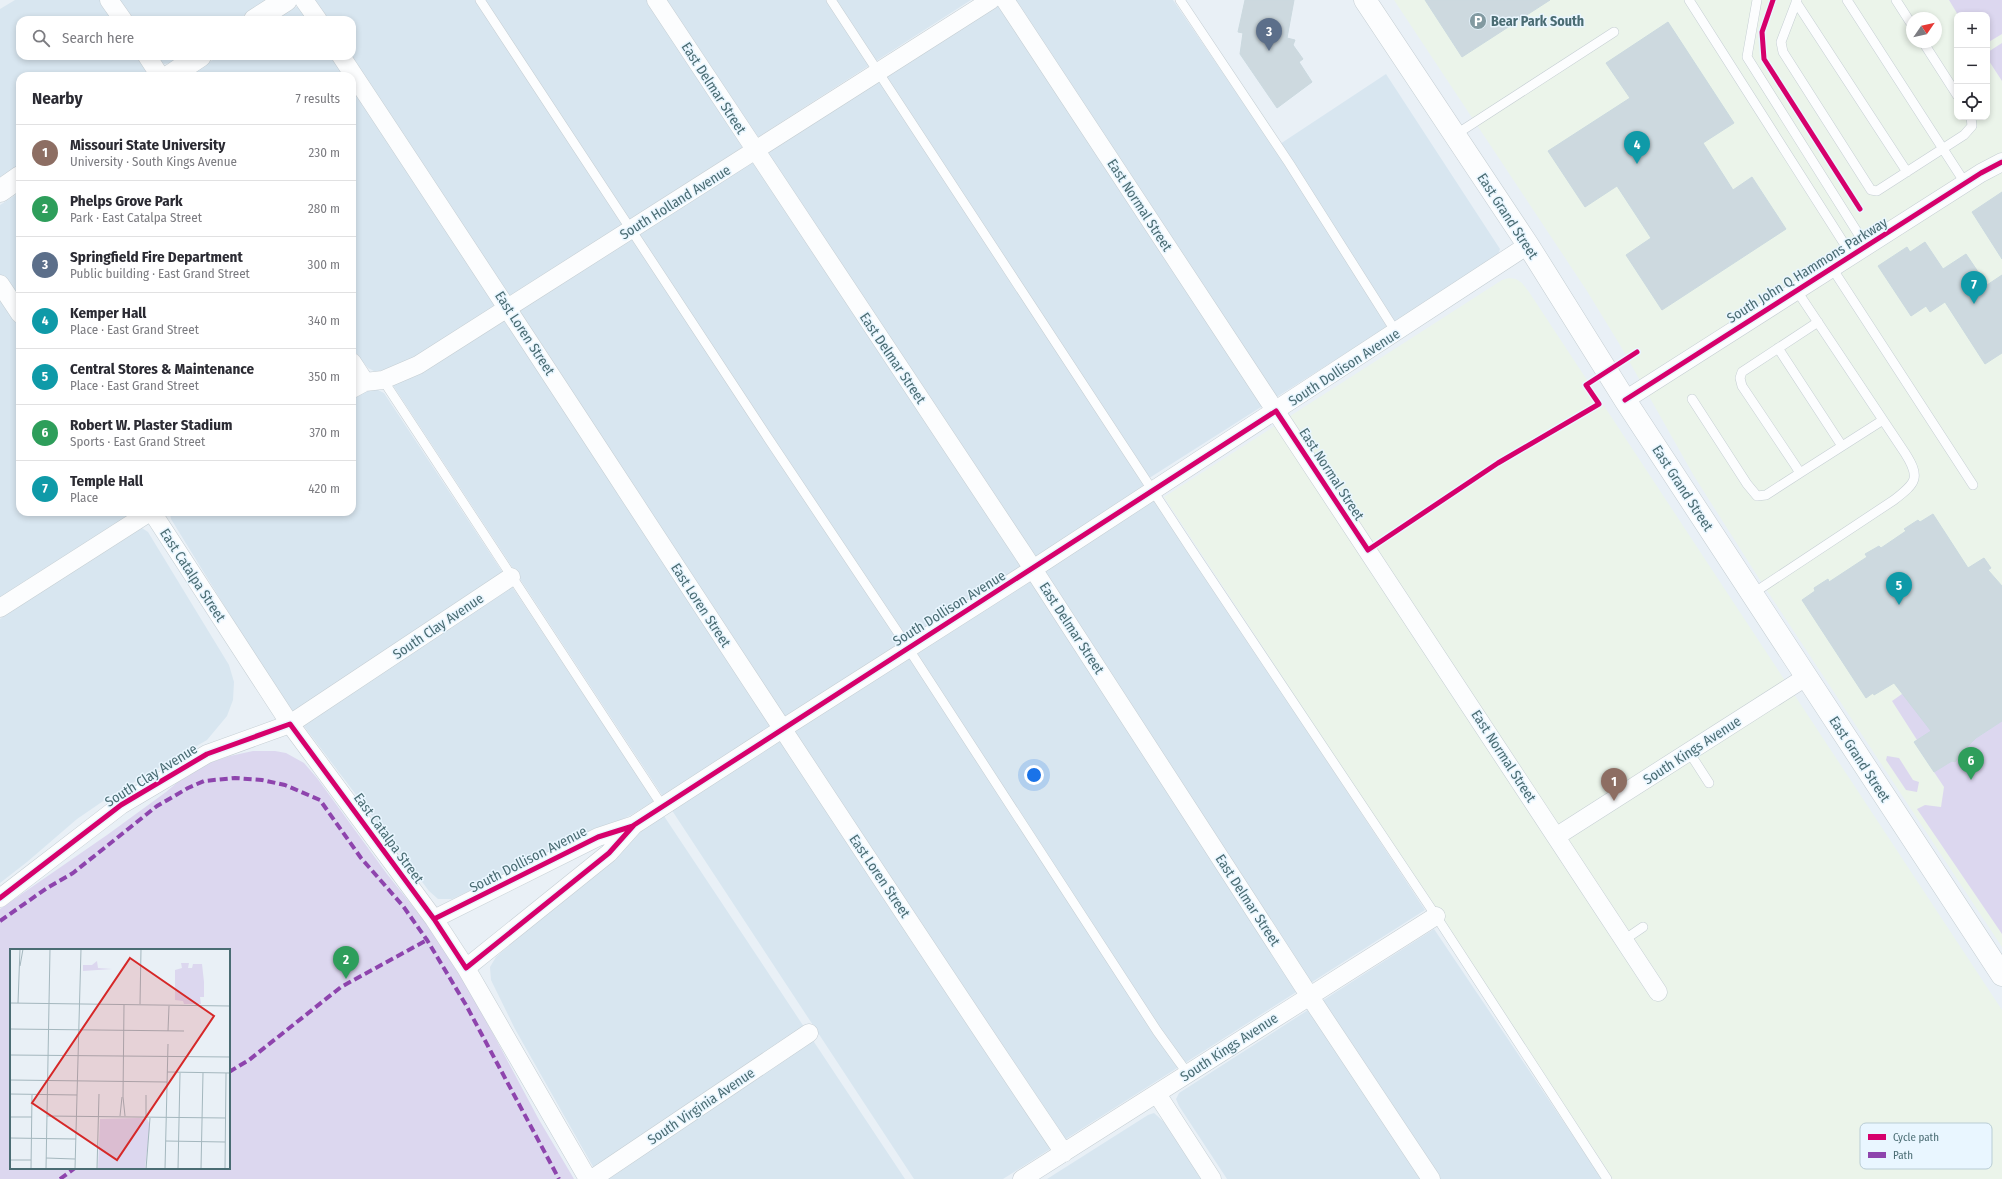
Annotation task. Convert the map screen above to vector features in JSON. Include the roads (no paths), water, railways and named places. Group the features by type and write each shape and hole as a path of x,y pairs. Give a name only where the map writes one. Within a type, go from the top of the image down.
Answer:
{"main road":[{"path":"262,16 286,0"},
{"name":"East Grand Street","path":"1365,0 1528,245 1625,400 2002,975"},
{"path":"176,72 194,60"},
{"path":"0,191 16,180"}],"street":[{"path":"109,0 120,16"},
{"path":"304,0 315,16"},
{"name":"East Delmar Street","path":"656,0 1033,569 1430,1179"},
{"name":"South Holland Avenue","path":"359,386 383,380 418,365 991,0"},
{"name":"East Normal Street","path":"1005,0 1557,836 1658,992"},
{"path":"150,60 157,72"},
{"name":"East Loren Street","path":"344,60 352,72"},
{"name":"East Loren Street","path":"356,78 509,308 782,729 1064,1152"},
{"name":"South John Q Hammons Parkway","path":"1625,400 1965,183 2002,162"},
{"name":"South Dollison Avenue","path":"434,919 598,836 634,825 1033,569 1528,245"},
{"path":"0,284 16,308"},
{"path":"356,376 359,386"},
{"path":"0,608 145,516"},
{"name":"East Catalpa Street","path":"154,516 290,724 434,919 466,968 588,1179"},
{"name":"South Clay Avenue","path":"0,898 121,805 207,754 290,724 511,577"},
{"name":"South Kings Avenue","path":"1557,836 1806,677"},
{"name":"South Dollison Avenue","path":"466,968 609,852 634,825"},
{"name":"South Kings Avenue","path":"1022,1179 1436,916"},
{"name":"South Virginia Avenue","path":"592,1179 809,1033"},
{"path":"1157,1094 1212,1179"}],"lane":[{"path":"480,0 909,648 1157,1031 1188,1074"},
{"path":"831,0 1436,916 1606,1179"},
{"path":"1180,0 1289,163 1396,332"},
{"path":"1689,0 1859,251"},
{"path":"1757,0 1747,57 1859,251"},
{"path":"1847,0 1965,183"},
{"path":"1896,0 1906,16"},
{"path":"1797,1 1781,42 1783,52 1871,190 1877,191 1943,149 1972,126 1971,120"},
{"path":"1797,1 1907,172"},
{"path":"1455,135 1614,32"},
{"path":"1927,48 1954,90"},
{"path":"1832,268 1972,485"},
{"path":"1752,594 1912,487 1915,476 1913,466 1796,291"},
{"path":"1800,473 1742,386 1740,378 1742,372 1818,322"},
{"path":"1778,348 1842,446"},
{"path":"383,380 663,807"},
{"path":"1692,399 1747,484 1757,496 1766,495 1883,420"},
{"path":"1689,752 1709,783"},
{"path":"1624,940 1643,927"}],"place":[{"name":"Bear Park South","path":"1478,21"},
{"name":"Springfield Fire Department","path":"1269,51"},
{"name":"Kemper Hall","path":"1637,164"},
{"name":"Temple Hall","path":"1974,304"},
{"name":"Central Stores & Maintenance","path":"1899,605"},
{"name":"Robert W. Plaster Stadium","path":"1971,780"},
{"name":"Missouri State University","path":"1614,801"},
{"name":"Phelps Grove Park","path":"346,979"}]}
